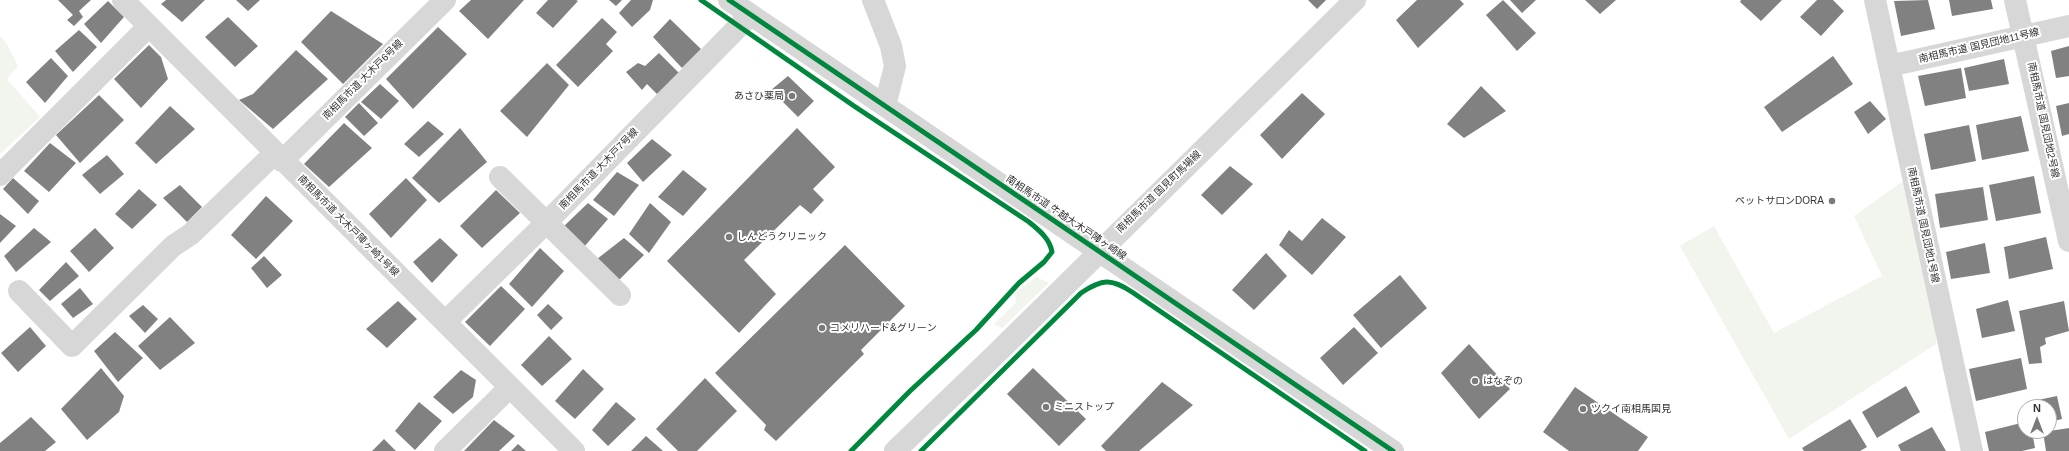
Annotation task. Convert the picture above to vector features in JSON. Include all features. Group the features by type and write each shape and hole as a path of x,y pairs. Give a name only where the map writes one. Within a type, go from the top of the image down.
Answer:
{"street":[{"name":"南相馬市道 大木戸陣ヶ崎1号線","path":"124,0 278,157 574,451"},
{"name":"南相馬市道 大木戸6号線","path":"19,291 72,346 173,246 191,234 278,157 445,0"},
{"name":"南相馬市道 牛越大木戸陣ヶ崎線","path":"729,0 1393,451"},
{"path":"873,0 891,46 895,66 885,106"},
{"name":"南相馬市道 国見町馬場線","path":"895,451 998,353 1099,251 1355,0"},
{"name":"南相馬市道 国見団地1号線","path":"1875,0 1972,451"},
{"name":"南相馬市道 国見団地2号線","path":"2015,0 2069,241"},
{"name":"南相馬市道 大木戸7号線","path":"445,322 547,222 750,15"},
{"path":"0,175 149,26"},
{"name":"南相馬市道 国見団地11号線","path":"1889,66 2069,26"},
{"path":"500,177 620,295"},
{"path":"445,451 510,387"}],"shaded area":[{"path":"0,36 7,44 18,66 7,79 40,117 0,154"},
{"path":"1903,181 1936,330 1936,344 1789,439 1680,246 1714,226 1774,333 1882,276 1854,216"},
{"path":"1036,277 1049,283 1002,328 994,324 1016,303 1015,293"}],"building":[{"path":"58,0 91,0 79,11 83,17 74,26 67,20 73,15"},
{"path":"166,0 205,0 182,22 161,4"},
{"path":"236,0 260,0 248,11"},
{"path":"471,0 524,0 488,39 459,11"},
{"path":"548,0 578,1 553,28 536,13"},
{"path":"609,0 622,0 616,6"},
{"path":"631,0 653,0 650,10 632,27 619,13"},
{"path":"1308,0 1326,0 1317,9"},
{"path":"1417,0 1460,0 1464,4 1418,48 1396,20"},
{"path":"1503,0 1536,33 1517,51 1486,15"},
{"path":"1510,0 1536,0 1522,13"},
{"path":"1585,0 1616,0 1600,14"},
{"path":"1741,0 1782,0 1761,21 1740,2"},
{"path":"1817,0 1833,0 1844,11 1821,36 1800,17"},
{"path":"1928,0 1935,29 1901,36 1894,1"},
{"path":"1949,0 1991,0 1993,9 1952,16"},
{"path":"108,1 124,17 101,43 84,24"},
{"path":"331,11 383,44 343,84 301,42"},
{"path":"228,17 258,46 235,67 205,37"},
{"path":"602,18 617,32 606,44 613,51 578,87 556,65"},
{"path":"670,19 701,49 682,68 653,37"},
{"path":"438,27 467,54 413,109 386,79"},
{"path":"79,30 97,47 73,72 55,51"},
{"path":"149,45 161,57 168,79 141,108 114,79"},
{"path":"2069,46 2069,76 2056,78 2051,51"},
{"path":"296,50 328,79 273,129 239,100 253,94"},
{"path":"659,53 679,73 657,94 647,84 642,90 626,72 638,63 645,66"},
{"path":"1833,56 1853,84 1782,132 1764,107"},
{"path":"51,58 68,76 45,103 26,82"},
{"path":"2004,59 2009,84 1969,91 1964,68"},
{"path":"547,63 569,85 527,137 500,111"},
{"path":"1961,68 1966,98 1925,106 1918,76"},
{"name":"あさひ薬局","path":"788,76 814,101 798,117 771,90"},
{"path":"380,84 399,101 381,119 361,102"},
{"path":"1481,86 1506,111 1464,138 1447,124"},
{"path":"1302,93 1325,114 1282,159 1260,135"},
{"path":"99,95 124,120 80,163 56,135"},
{"path":"1870,101 1886,119 1868,134 1854,112"},
{"path":"359,103 378,123 364,136 345,117"},
{"path":"2069,103 2069,134 2062,136 2056,106"},
{"path":"170,106 195,129 156,164 135,143"},
{"path":"2021,116 2029,151 1982,160 1976,125"},
{"path":"428,121 444,134 419,157 404,144"},
{"path":"344,123 372,148 329,187 304,164"},
{"path":"1969,125 1976,161 1931,170 1924,134"},
{"path":"460,128 487,162 439,203 412,178"},
{"name":"しんどうクリニック","path":"797,128 835,167 813,189 824,200 811,214 800,205 744,260 776,294 739,333 667,261"},
{"path":"652,139 672,155 643,182 627,163"},
{"path":"50,143 76,163 49,192 24,171"},
{"path":"107,155 124,174 100,194 82,175"},
{"path":"1230,166 1253,184 1222,215 1201,195"},
{"path":"683,170 707,189 683,216 658,197"},
{"path":"617,172 639,185 614,216 593,200"},
{"path":"2034,176 2041,213 1996,221 1989,185"},
{"path":"13,178 39,201 28,214 3,189"},
{"path":"406,178 427,200 391,238 369,214"},
{"path":"180,185 202,207 187,222 163,198"},
{"path":"1983,187 1988,220 1940,228 1935,194"},
{"path":"139,189 157,205 132,229 115,214"},
{"path":"496,190 520,213 482,248 460,226"},
{"path":"266,196 293,221 256,259 231,235"},
{"path":"588,203 608,219 584,247 563,227"},
{"path":"650,203 671,222 649,253 629,234"},
{"path":"0,214 16,226 0,243"},
{"path":"1322,218 1346,237 1312,275 1279,245 1289,230 1302,241"},
{"path":"34,228 51,242 16,272 4,256"},
{"path":"95,228 114,248 89,272 70,251"},
{"path":"2046,237 2053,269 2009,279 2004,247"},
{"path":"440,238 458,255 432,283 413,262"},
{"path":"624,238 644,255 619,280 597,259"},
{"path":"1985,243 1990,273 1951,279 1946,252"},
{"name":"コメリハード&グリーン","path":"845,245 905,306 861,350 864,354 776,441 764,430 766,425 715,373"},
{"path":"540,248 564,271 532,307 509,284"},
{"path":"1266,253 1287,276 1254,310 1232,290"},
{"path":"264,256 282,275 267,288 251,268"},
{"path":"66,262 79,276 50,301 39,290"},
{"path":"1400,275 1427,308 1381,348 1353,315"},
{"path":"501,286 525,309 490,346 465,322"},
{"path":"80,288 93,304 73,318 61,304"},
{"path":"2008,300 2015,331 1982,338 1976,309"},
{"path":"398,301 417,319 387,348 366,329"},
{"path":"2064,301 2069,331 2045,338 2046,344 2040,347 2042,363 2029,364 2019,311"},
{"path":"548,304 563,318 551,330 537,315"},
{"path":"143,305 158,319 145,333 129,316"},
{"path":"170,317 195,343 160,370 138,346"},
{"path":"30,327 46,346 18,372 1,353"},
{"path":"1354,327 1378,353 1343,385 1320,358"},
{"path":"115,332 143,358 118,382 94,351"},
{"path":"549,336 572,359 542,386 521,365"},
{"name":"はなぞの","path":"1469,344 1510,389 1479,419 1441,373"},
{"path":"2021,358 2027,389 1976,401 1969,369"},
{"path":"101,368 124,396 119,412 87,440 61,409"},
{"name":"ミニストップ","path":"1033,368 1086,419 1059,446 1007,394"},
{"path":"583,369 604,389 575,419 555,401"},
{"path":"461,370 476,380 473,397 453,414 433,397"},
{"path":"705,378 737,411 697,451 678,451 656,429"},
{"path":"1162,382 1193,405 1139,451 1106,451 1101,446"},
{"path":"1906,386 1920,412 1877,438 1862,412"},
{"name":"ツクイ南相馬国見","path":"1575,387 1648,437 1638,451 1569,451 1543,432"},
{"path":"2057,396 2062,419 2057,420 2057,399 2043,399"},
{"path":"419,402 442,421 415,450 395,431"},
{"path":"616,402 636,419 608,446 592,430"},
{"path":"31,417 56,442 45,451 0,451 0,443"},
{"path":"1850,419 1867,447 1860,451 1804,451 1802,448"},
{"path":"494,420 515,436 499,451 464,451"},
{"path":"2017,424 2017,439 2033,439 2035,448 2022,451 1989,451 1985,432"},
{"path":"1932,427 1946,451 1901,451 1898,445"},
{"path":"2069,428 2069,451 2046,451 2044,439 2057,439 2057,430"},
{"path":"646,436 663,451 631,451"},
{"path":"384,439 396,451 372,451"},
{"path":"518,444 526,451 511,451"}],"cycle path":[{"path":"701,0 854,106 1029,222 1044,235 1051,247 1052,252 1044,262 1019,283 976,330 910,391 851,451"},
{"path":"729,0 1393,451"},
{"path":"921,451 1081,293 1088,288 1106,282 1112,282 1125,287 1365,451"}],"place":[{"name":"あさひ薬局","path":"792,96"},
{"name":"ペットサロンDORA","path":"1832,201"},
{"name":"しんどうクリニック","path":"729,237"},
{"name":"コメリハード&グリーン","path":"822,328"},
{"name":"はなぞの","path":"1475,381"},
{"name":"ミニストップ","path":"1046,407"},
{"name":"ツクイ南相馬国見","path":"1583,409"}]}
